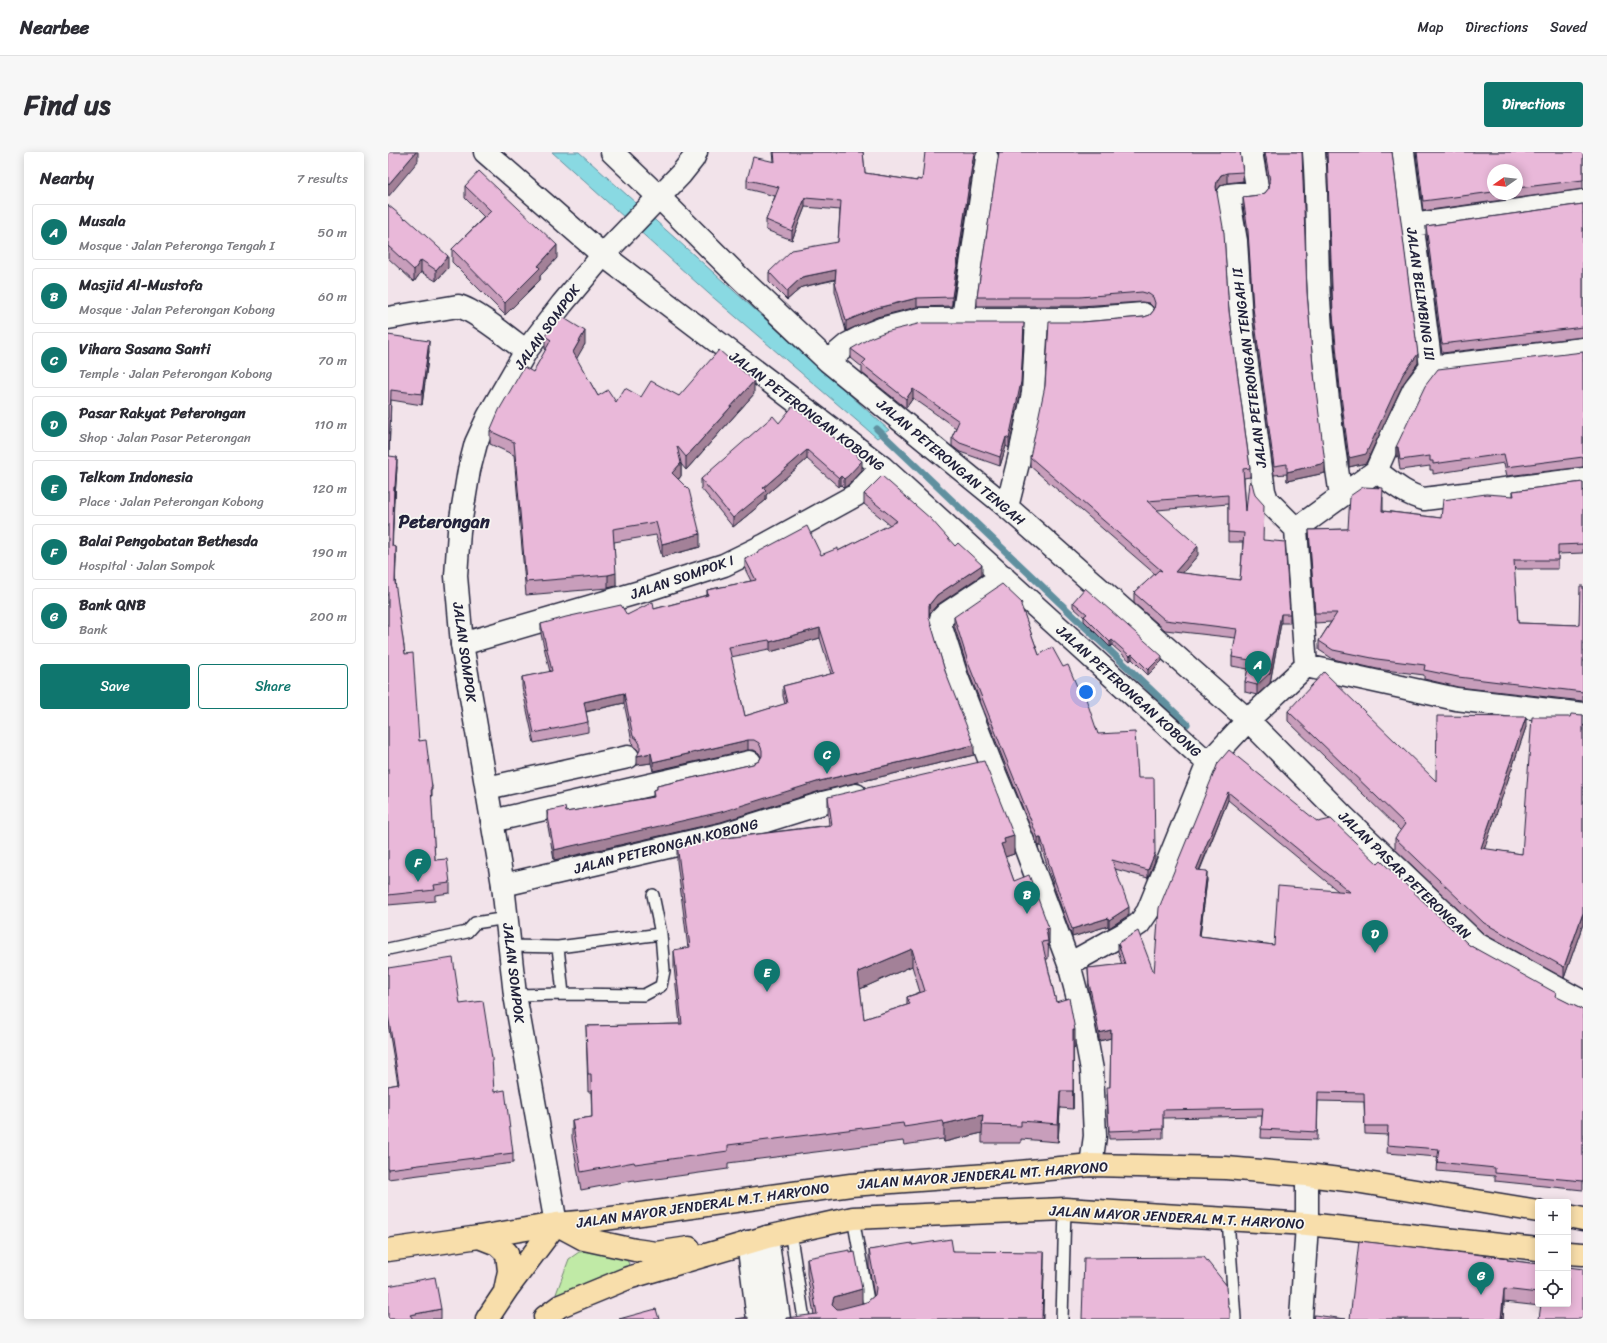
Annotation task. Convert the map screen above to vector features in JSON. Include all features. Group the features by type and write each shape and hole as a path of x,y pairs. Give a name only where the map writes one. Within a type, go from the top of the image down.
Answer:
{"highway":[{"name":"JALAN MAYOR JENDERAL MT. HARYONO","path":"851,1185 987,1175 1091,1165 1226,1168 1308,1175 1363,1182 1535,1211"},
{"name":"JALAN MAYOR JENDERAL M.T. HARYONO","path":"388,1250 480,1237 556,1224 590,1221 851,1185"},
{"name":"JALAN MAYOR JENDERAL M.T. HARYONO","path":"545,1318 560,1306 628,1278 757,1239 853,1218 1065,1209 1307,1224 1535,1249"},
{"path":"1571,1217 1583,1219"},
{"path":"487,1319 505,1292 556,1224 584,1239 635,1250 656,1253 686,1247 710,1252"},
{"path":"480,1237 497,1244 507,1253 509,1271 505,1292"},
{"path":"1571,1252 1583,1254"}],"street":[{"name":"JALAN PETERONGAN KOBONG","path":"485,152 606,251 882,467 1208,764 1148,910 1139,924 1126,933 1069,964"},
{"name":"JALAN PETERONGAN TENGAH","path":"612,152 653,203 739,277 828,361 1007,507 1248,720"},
{"name":"JALAN SOMPOK","path":"556,1224 515,995 503,885 462,644 456,576 459,531 469,470 476,443 488,418 526,351 562,304 606,251 681,174 693,159 696,152"},
{"name":"JALAN PETERONGAN TENGAH II","path":"1251,152 1258,192 1228,195 1236,241 1241,320 1264,491 1270,503 1296,529"},
{"path":"1314,152 1318,207 1319,299 1321,330 1331,428 1341,496"},
{"name":"JALAN BELIMBING III","path":"1376,471 1414,390 1431,367 1403,152"},
{"path":"962,318 987,158"},
{"path":"1412,225 1583,202"},
{"path":"388,318 458,306 463,307 484,320 526,351"},
{"path":"828,361 848,344 881,329 920,319 1081,319 1143,314"},
{"path":"1007,507 1033,393 1037,318"},
{"path":"1431,367 1583,349"},
{"name":"JALAN SOMPOK I","path":"462,644 643,591 724,565 765,545 856,495 882,467"},
{"path":"1306,666 1296,529 1376,471 1408,494 1424,499 1583,479"},
{"path":"1003,576 952,610 944,616 940,623 983,766 1023,841 1069,964 1080,1006 1092,1070 1094,1136 1091,1165"},
{"path":"1208,764 1248,720 1306,666"},
{"path":"1306,666 1456,699 1583,714"},
{"name":"JALAN PASAR PETERONGAN","path":"1248,720 1345,818 1477,944 1583,1002"},
{"path":"487,788 628,757"},
{"path":"492,821 750,762"},
{"name":"JALAN PETERONGAN KOBONG","path":"503,885 724,834 823,803 876,791"},
{"path":"1301,1319 1307,1224 1308,1175"},
{"path":"757,1239 758,1319"},
{"path":"757,1239 779,1319"}],"lane":[{"path":"515,995 644,995 661,986 664,971 662,934 653,895"},
{"path":"388,950 467,932 475,922 507,918"},
{"path":"510,946 558,947 662,934"},
{"path":"558,947 563,994"},
{"path":"1062,1319 1065,1209"},
{"path":"839,1319 865,1312 868,1310 869,1306 853,1218"},
{"path":"1228,1219 1235,1319"},
{"path":"790,1231 804,1319"}],"green space":[{"path":"590,1251 626,1258 629,1264 625,1270 560,1298 556,1294 569,1259 579,1252"}],"water":[{"path":"552,152 579,152 889,430 877,438 708,293"}],"building":[{"path":"388,152 416,152 388,185"},
{"path":"774,152 863,152 865,173 917,181 917,179 922,180 925,152 974,152 952,297 917,298 877,308 846,321 835,282 836,270 802,277 787,291 769,272 792,250 838,242 841,201 805,198 792,231 766,220 779,187 747,180 753,157 775,162"},
{"path":"999,152 1240,152 1243,172 1221,175 1217,181 1216,187 1224,233 1229,311 1250,468 1243,469 1246,511 1249,483 1252,483 1255,495 1264,505 1263,540 1285,542 1290,614 1281,614 1270,673 1257,685 1245,682 1250,660 1232,657 1237,629 1165,620 1134,593 1159,570 1162,571 1030,457 1045,386 1049,322 1082,322 1144,317 1150,315 1154,310 1155,303 1153,297 1142,292 1080,297 977,297","holes":["1228,495 1228,532 1244,533 1240,580 1175,572 1198,546 1147,501"]},
{"path":"1265,152 1302,152 1307,292 1313,366 1325,463 1287,472 1287,464 1274,466 1253,308 1248,231 1243,197 1265,193 1269,188 1270,181"},
{"path":"1327,152 1392,152 1418,354 1403,374 1366,454 1349,458 1340,388 1333,314"},
{"path":"1417,152 1583,152 1583,180 1523,187 1523,164 1487,164 1487,193 1423,201"},
{"path":"479,171 557,245 538,266 540,268 505,303 452,249 491,211 465,186"},
{"path":"1583,204 1583,327 1442,344 1426,226"},
{"path":"388,205 405,219 406,218 448,256 436,270 421,260 414,270 388,246"},
{"path":"559,315 585,331 573,352 598,396 608,390 616,402 625,388 641,397 651,381 679,396 719,350 754,381 686,457 677,446 681,463 672,473 689,490 700,534 662,544 656,522 613,529 616,573 526,582 514,442 490,431 499,410 524,367 533,372 551,340 545,336"},
{"path":"922,323 1024,323 1021,382 1009,439 1006,437 1000,457 960,443 952,437 959,421 913,389 906,399 862,364 866,360 851,349 870,338 885,332"},
{"path":"388,335 429,341 422,394 391,390 389,456 397,457 394,487 392,546 396,547 395,582 405,654 413,653 419,741 426,740 432,787 435,860 447,859 450,883 434,885 435,890 388,895"},
{"path":"1583,352 1583,457 1507,467 1504,454 1433,464 1433,461 1430,461 1430,456 1400,460 1398,447 1396,447 1425,386 1438,369"},
{"path":"793,406 858,456 857,457 862,461 844,479 841,476 839,478 807,450 763,488 766,491 733,518 701,479 773,416 779,423"},
{"path":"882,476 931,519 955,546 958,543 982,565 937,595 929,605 929,617 945,671 974,745 820,781 721,812 554,850 547,811 565,807 566,812 654,797 653,790 657,789 657,786 753,764 759,761 762,756 762,750 759,743 754,740 748,740 653,762 651,753 637,756 640,750 640,744 633,736 624,693 584,702 588,722 534,733 522,677 552,671 541,624 621,605 627,615 653,602 654,609 708,595 707,590 756,580 745,559 807,526 821,555 838,548 838,551 897,521 864,494","holes":["820,628 834,673 783,686 787,703 745,716 729,647 769,640 770,642"]},
{"path":"1583,482 1583,544 1558,545 1558,560 1514,560 1518,623 1579,625 1580,586 1583,586 1583,692 1458,677 1424,670 1425,665 1377,659 1333,650 1319,641 1337,613 1315,613 1309,530 1348,529 1350,496 1363,487 1383,488 1382,511 1441,518 1443,500 1486,494 1514,496 1513,491"},
{"path":"1002,584 1022,603 1021,605 1039,655 1052,647 1063,667 1068,665 1079,691 1083,690 1098,734 1135,732 1138,778 1154,778 1155,853 1148,870 1112,860 1129,907 1109,920 1108,918 1072,929 1041,838 1038,838 969,665 954,617"},
{"path":"1085,588 1162,656 1148,670 1132,654 1130,656 1112,640 1110,642 1084,616 1087,614 1073,602"},
{"path":"1324,672 1436,781 1437,716 1526,717 1481,848 1522,854 1532,717 1570,717 1571,714 1583,715 1583,913 1564,967 1484,923 1395,838 1405,824 1288,711"},
{"path":"1229,750 1318,822 1331,819 1378,864 1381,861 1469,945 1556,993 1555,996 1583,1010 1583,1181 1495,1173 1495,1168 1437,1162 1439,1149 1387,1145 1388,1126 1365,1126 1364,1093 1318,1092 1317,1132 1261,1129 1263,1108 1163,1110 1163,1129 1109,1131 1107,1087 1110,1087 1111,1030 1099,1033 1089,983 1088,968 1125,964 1118,943 1138,931 1154,973 1159,908 1218,763","holes":["1228,792 1350,892 1278,886 1274,945 1199,936 1207,871 1196,870"]},
{"path":"984,761 1014,836 1004,839 1005,843 1001,844 1014,881 1029,875 1049,928 1046,929 1048,941 1042,942 1056,1002 1069,998 1075,1030 1073,1030 1073,1091 1060,1091 1058,1124 1021,1121 1021,1126 982,1125 983,1115 944,1124 943,1121 904,1127 903,1123 728,1145 728,1151 635,1164 634,1162 581,1172 572,1120 592,1117 591,1074 588,1074 586,1026 682,1024 674,950 690,947 677,844 832,825 828,797","holes":["912,949 925,991 907,997 910,1004 864,1019 858,972"]},
{"path":"453,958 460,1004 483,1001 492,1058 494,1092 505,1090 513,1153 388,1169 388,1086 399,1084 388,1014 388,968"},
{"path":"951,1239 953,1251 1044,1252 1042,1319 786,1319 817,1314 807,1258 850,1250 850,1253 855,1252 862,1289 834,1297 832,1304 837,1309 840,1309 867,1302 875,1295 876,1288 869,1250 912,1243 912,1245"},
{"path":"1359,1241 1508,1258 1507,1260 1535,1264 1535,1293 1504,1289 1501,1319 1350,1319"},
{"path":"1204,1257 1227,1286 1230,1319 1082,1319 1084,1258"},
{"path":"1571,1267 1583,1269 1583,1319 1539,1319 1541,1307 1571,1307"},
{"path":"435,1277 441,1309 410,1315 413,1319 388,1319 388,1286"},
{"path":"656,1309 659,1319 619,1319"},
{"path":"1314,1315 1346,1319 1313,1319"},
{"path":"748,1317 748,1319 736,1319"}],"waterway":[{"path":"877,429 1187,724"}],"place":[{"name":"Musala","path":"1258,684"},
{"name":"Vihara Sasana Santi","path":"827,774"},
{"name":"Balai Pengobatan Bethesda","path":"418,882"},
{"name":"Masjid Al-Mustofa","path":"1027,914"},
{"name":"Pasar Rakyat Peterongan","path":"1375,953"},
{"name":"Telkom Indonesia","path":"767,992"},
{"name":"Bank QNB","path":"1481,1295"}],"district":[{"name":"Peterongan","path":"444,522"}]}
